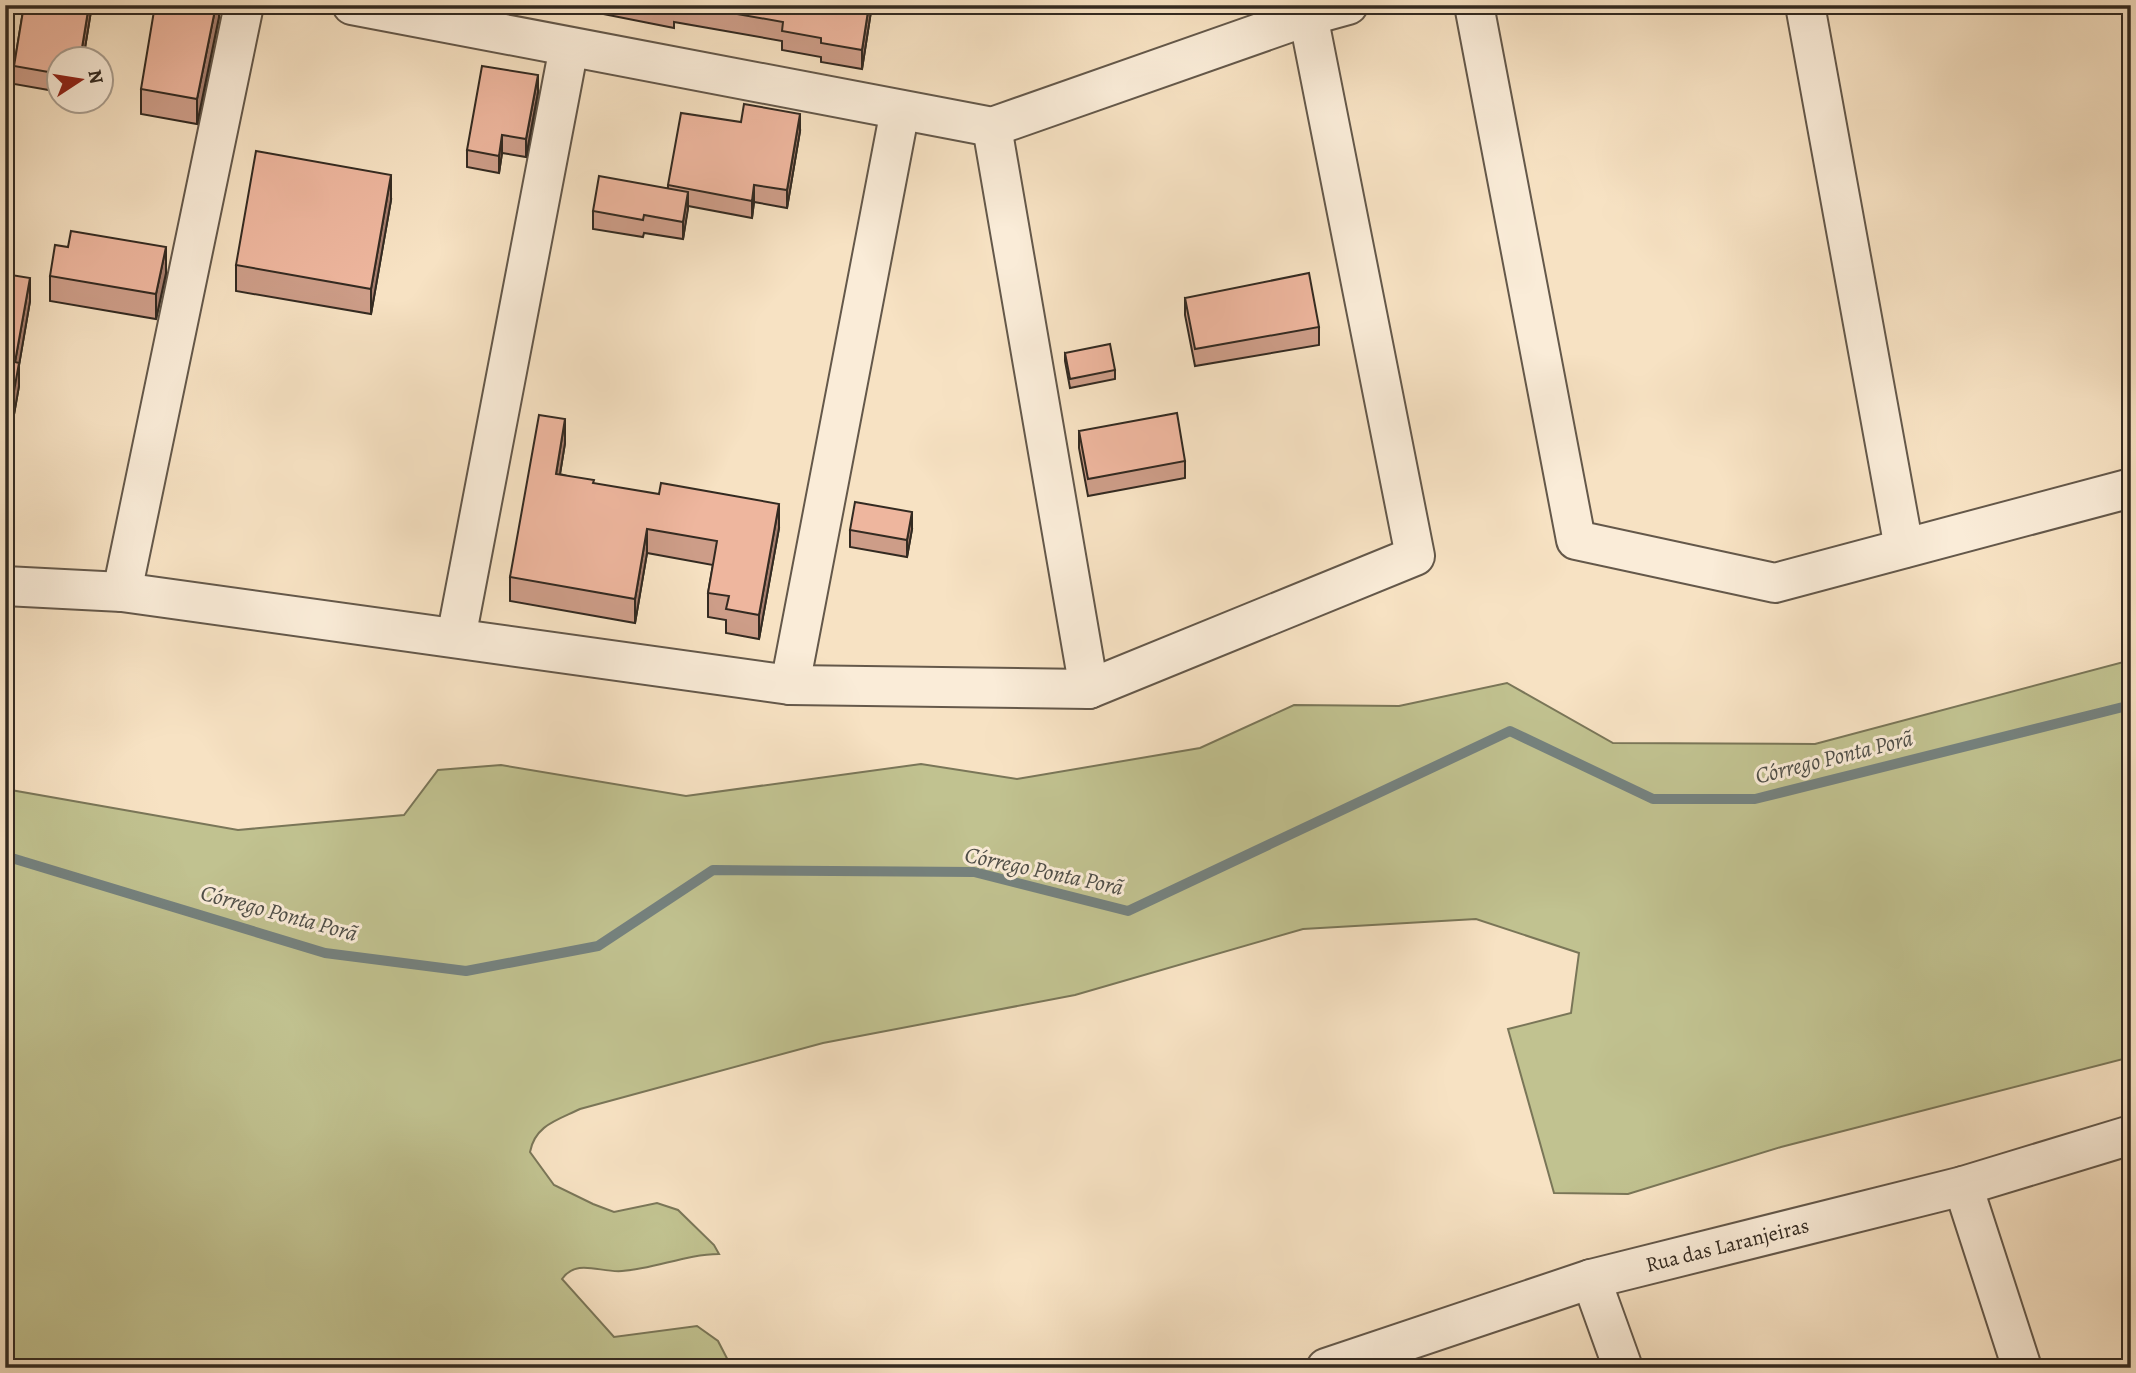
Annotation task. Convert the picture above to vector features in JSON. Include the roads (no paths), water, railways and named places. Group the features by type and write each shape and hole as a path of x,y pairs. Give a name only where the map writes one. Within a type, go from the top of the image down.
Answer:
{"street":[{"path":"122,592 244,5"},
{"path":"352,5 492,18 569,47 992,127 1307,11 1349,5"},
{"path":"1474,5 1576,540 1775,583 2131,488"},
{"path":"1805,5 1904,548"},
{"path":"5,586 122,592 790,685 1089,689 1415,556 1307,11"},
{"path":"456,638 569,47"},
{"path":"790,685 900,110"},
{"path":"992,127 1089,689"},
{"name":"Rua das Laranjeiras","path":"1326,1368 1591,1279 1963,1186 2131,1135"},
{"path":"1963,1186 2022,1368"},
{"path":"1591,1279 1623,1368"}],"waterway":[{"name":"Córrego Ponta Porã","path":"5,856 325,953 466,971 598,946 713,870 974,872 1128,911 1510,731 1653,799 1755,799 2131,705"}]}
